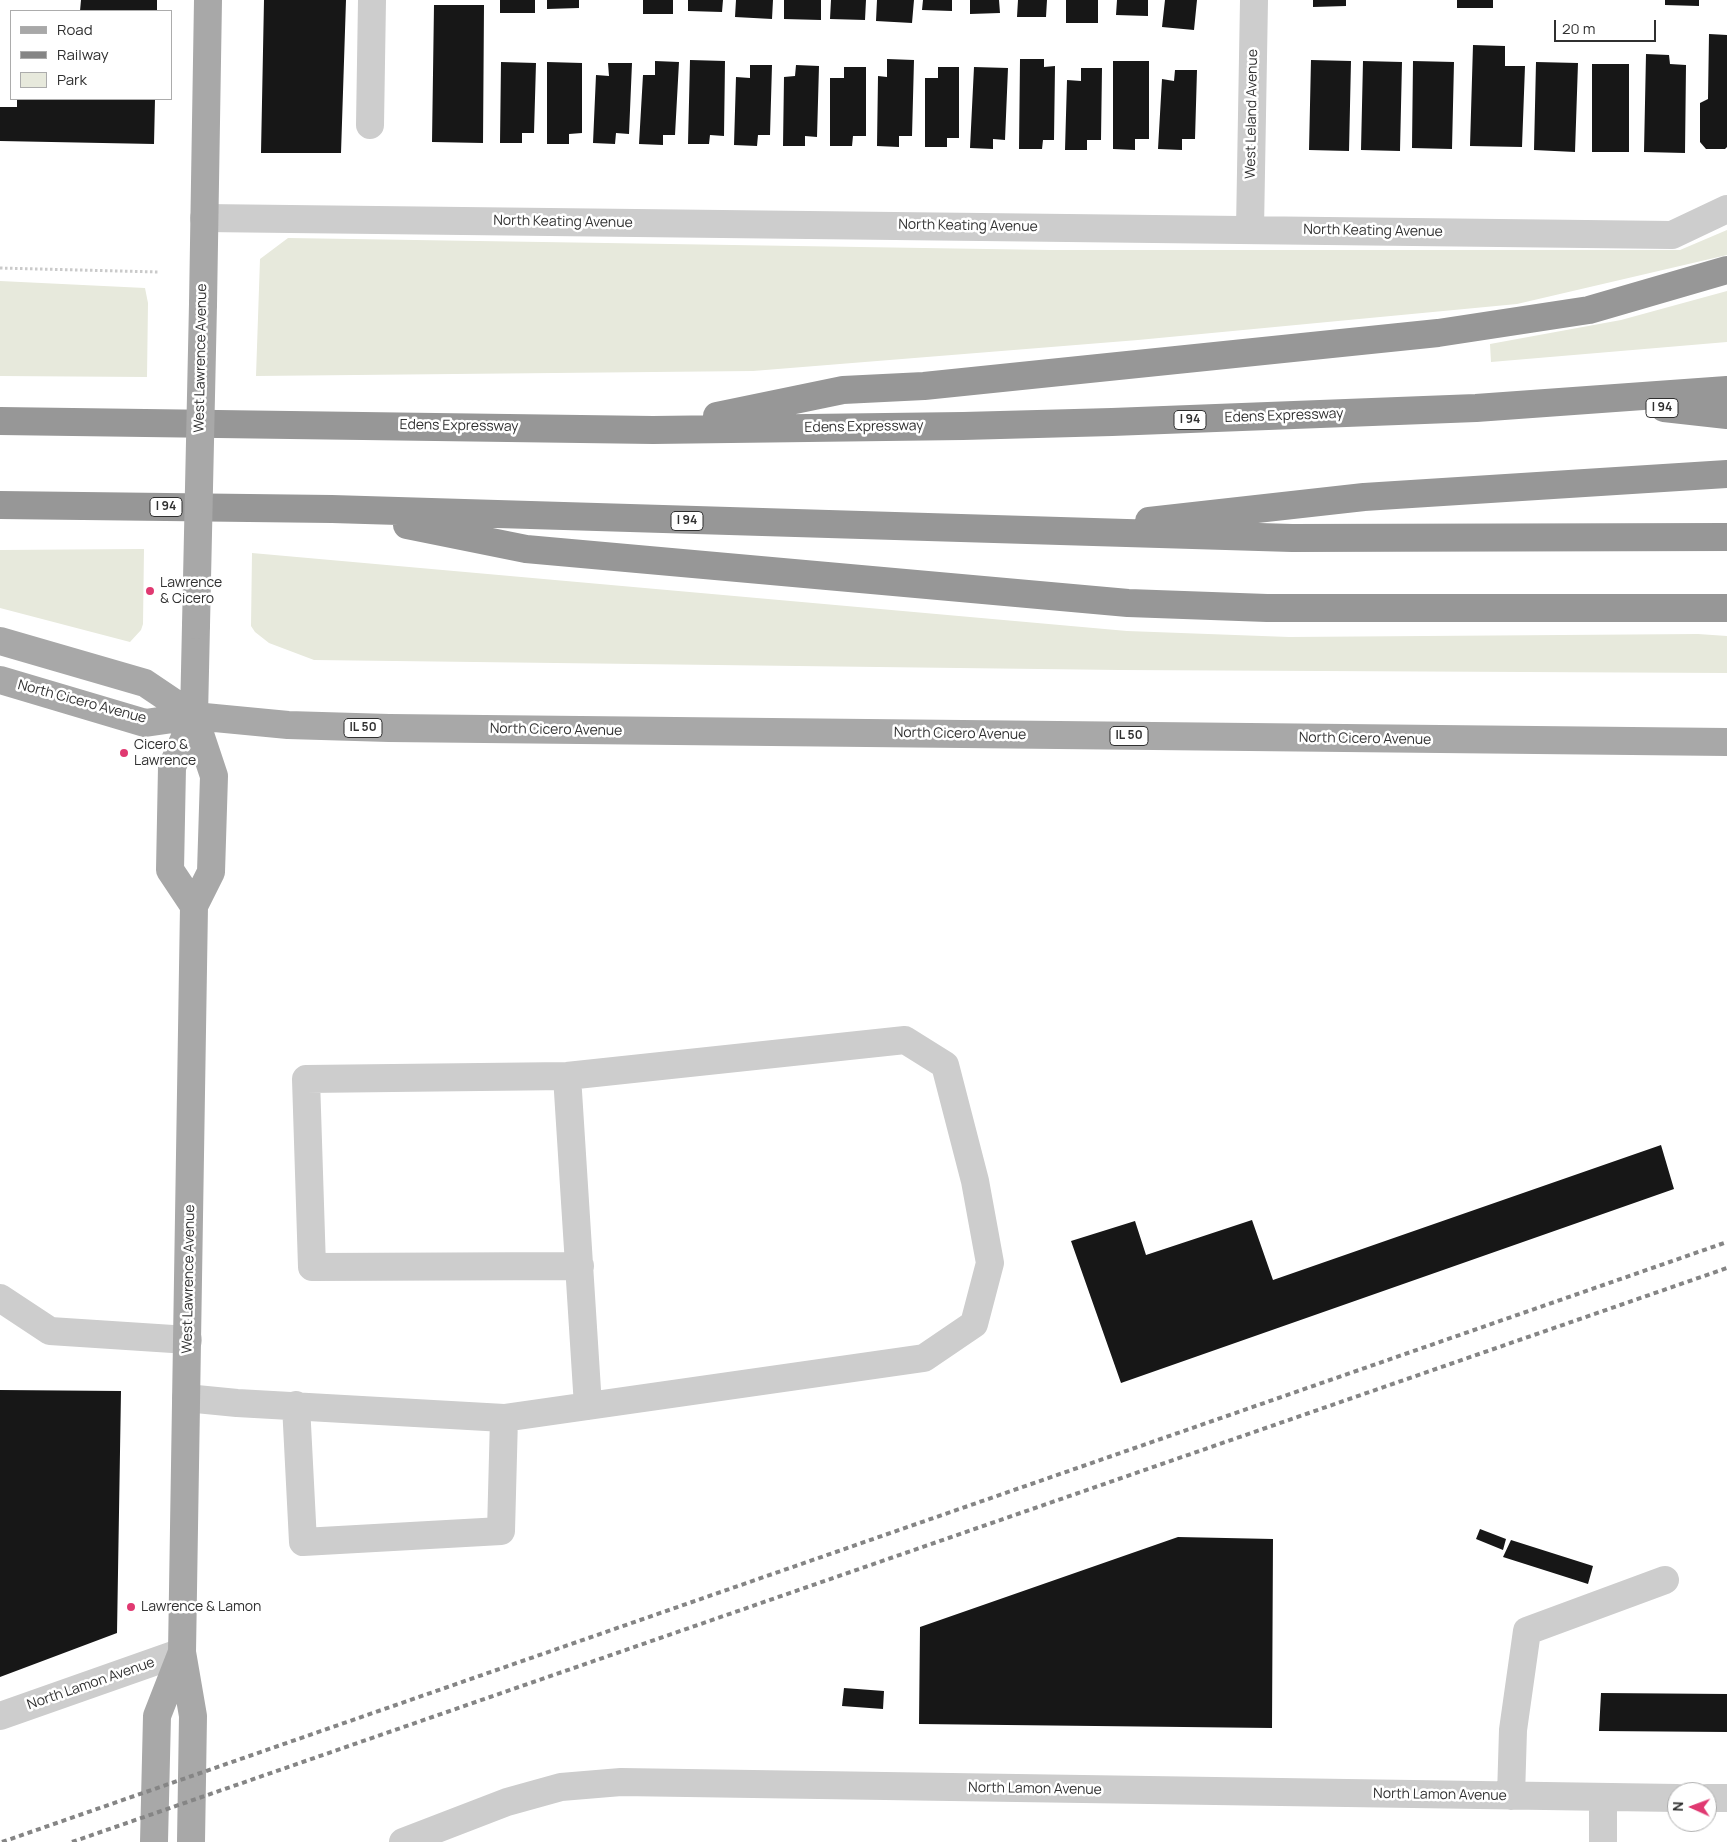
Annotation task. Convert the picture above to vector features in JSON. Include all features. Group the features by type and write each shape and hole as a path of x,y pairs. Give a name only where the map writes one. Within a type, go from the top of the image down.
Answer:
{"highway":[{"path":"653,430 843,390 924,386 1438,333 1590,310 1727,270"},
{"name":"Edens Expressway","path":"0,421 183,422 653,430 1112,422 1476,408 1727,390"},
{"name":"I 94","path":"1597,400 1727,414"},
{"name":"I 94","path":"1043,532 1364,497 1727,474"},
{"name":"I 94","path":"0,504 332,509 1043,532 1292,538 1727,537"},
{"path":"332,509 526,549 1128,603 1277,608 1727,608"}],"main road":[{"name":"West Lawrence Avenue","path":"191,1842 193,1716 182,1652 194,906 211,872 214,776 194,716 208,0"},
{"name":"North Cicero Avenue","path":"0,641 145,683 194,716"},
{"name":"North Cicero Avenue","path":"0,680 145,722 194,716 288,725 389,728 1727,742"},
{"name":"West Lawrence Avenue","path":"194,716 172,767 170,870 194,906"},
{"name":"West Lawrence Avenue","path":"154,1842 157,1716 182,1652"}],"street":[{"path":"370,125 372,0"},
{"name":"West Leland Avenue","path":"1250,229 1254,0"},
{"name":"North Keating Avenue","path":"204,218 1672,235 1727,209"},
{"path":"186,1398 237,1403 504,1418 924,1358 974,1324 990,1263 975,1182 944,1065 905,1040 567,1076 306,1079 312,1267 580,1266"},
{"path":"567,1076 588,1406"},
{"path":"0,1298 50,1331 188,1340"},
{"path":"296,1405 302,1542 501,1531 504,1418"},
{"path":"1511,1796 1513,1730 1527,1631 1665,1580"},
{"name":"North Lamon Avenue","path":"0,1716 182,1652"},
{"name":"North Lamon Avenue","path":"403,1842 507,1802 534,1794 561,1787 621,1782 1667,1798"},
{"path":"1603,1797 1603,1842"}],"path":[{"path":"0,268 158,272"}],"green space":[{"path":"1727,230 1727,255 1517,304 1138,340 753,371 256,376 260,259 288,238 1051,250 1680,250"},
{"path":"0,281 145,288 148,303 147,377 0,376"},
{"path":"1727,291 1727,342 1491,362 1490,344 1621,320"},
{"path":"144,549 143,624 141,630 130,642 0,608 0,550"},
{"path":"252,553 1127,631 1289,637 1698,634 1727,636 1727,673 1120,670 314,660 269,643 255,632 251,626"}],"building":[{"path":"81,0 157,0 157,10 80,10"},
{"path":"264,0 346,0 341,153 261,153"},
{"path":"500,0 535,0 535,13 500,13"},
{"path":"547,0 579,0 579,8 547,9"},
{"path":"643,0 673,0 673,14 643,14"},
{"path":"688,0 723,0 722,12 688,11"},
{"path":"736,0 773,0 772,19 735,17"},
{"path":"784,0 821,0 821,20 784,19"},
{"path":"831,0 866,0 865,20 830,19"},
{"path":"877,0 914,0 912,23 876,21"},
{"path":"923,0 952,0 952,11 922,10"},
{"path":"970,0 999,0 1000,13 970,14"},
{"path":"1018,0 1047,0 1046,17 1017,17"},
{"path":"1066,0 1098,0 1098,23 1066,23"},
{"path":"1117,0 1148,0 1148,16 1116,15"},
{"path":"1165,0 1197,0 1194,30 1162,27"},
{"path":"1313,0 1346,0 1346,6 1313,7"},
{"path":"1457,0 1493,0 1493,8 1457,8"},
{"path":"1665,0 1699,0 1699,6 1665,5"},
{"path":"434,5 484,5 483,143 432,142"},
{"path":"1709,34 1727,35 1727,147 1725,149 1706,149 1700,142 1700,103 1708,99"},
{"path":"1473,45 1505,46 1505,66 1525,66 1522,147 1470,146"},
{"path":"1646,54 1669,55 1670,64 1686,65 1685,153 1644,152"},
{"path":"887,59 914,60 912,136 899,136 899,147 877,146 878,76 887,77"},
{"path":"1020,59 1044,59 1044,67 1055,66 1054,140 1043,140 1042,149 1019,149"},
{"path":"690,60 725,61 724,136 710,135 709,144 688,144"},
{"path":"1311,60 1351,61 1349,151 1309,150"},
{"path":"655,61 679,62 675,135 663,135 663,145 639,144 643,75 655,75"},
{"path":"1113,61 1149,61 1149,139 1135,139 1135,150 1113,149"},
{"path":"1363,61 1402,62 1400,151 1361,150"},
{"path":"1413,61 1454,62 1452,149 1412,148"},
{"path":"501,62 536,63 534,133 522,133 522,143 500,143"},
{"path":"547,62 582,63 582,133 569,134 569,144 547,144"},
{"path":"1536,62 1578,63 1575,152 1534,150"},
{"path":"608,63 632,63 629,134 616,133 615,144 593,143 596,75 609,76"},
{"path":"1592,64 1629,64 1629,152 1592,152"},
{"path":"750,65 772,65 770,135 758,135 757,146 734,145 736,77 750,78"},
{"path":"796,65 819,66 817,137 805,136 805,146 783,146 784,77 795,76"},
{"path":"844,67 866,67 866,136 853,136 852,146 830,146 830,78 844,78"},
{"path":"938,67 959,67 959,138 947,138 947,147 925,147 925,78 938,78"},
{"path":"974,67 1008,68 1005,140 993,139 993,149 970,148"},
{"path":"1081,68 1102,68 1101,140 1087,140 1087,150 1065,150 1067,80 1081,81"},
{"path":"1175,70 1197,70 1195,139 1182,139 1182,150 1158,149 1162,79 1174,81"},
{"path":"17,100 155,100 154,144 0,141 0,107 17,107"},
{"path":"1661,1145 1674,1189 1121,1383 1071,1241 1135,1221 1146,1255 1252,1220 1273,1280"},
{"path":"0,1390 121,1391 117,1633 0,1677"},
{"path":"1480,1529 1506,1539 1503,1550 1476,1539"},
{"path":"1178,1537 1273,1539 1272,1728 919,1724 920,1627"},
{"path":"1511,1540 1593,1566 1588,1584 1503,1557"},
{"path":"844,1688 884,1691 883,1709 842,1706"},
{"path":"1601,1693 1727,1694 1727,1732 1599,1731"}],"railway":[{"path":"2,1842 1727,1242"},
{"path":"72,1842 1727,1268"}],"place":[{"name":"Lawrence & Cicero","path":"150,591"},
{"name":"Cicero & Lawrence","path":"124,753"},
{"name":"Lawrence & Lamon","path":"131,1607"}]}
